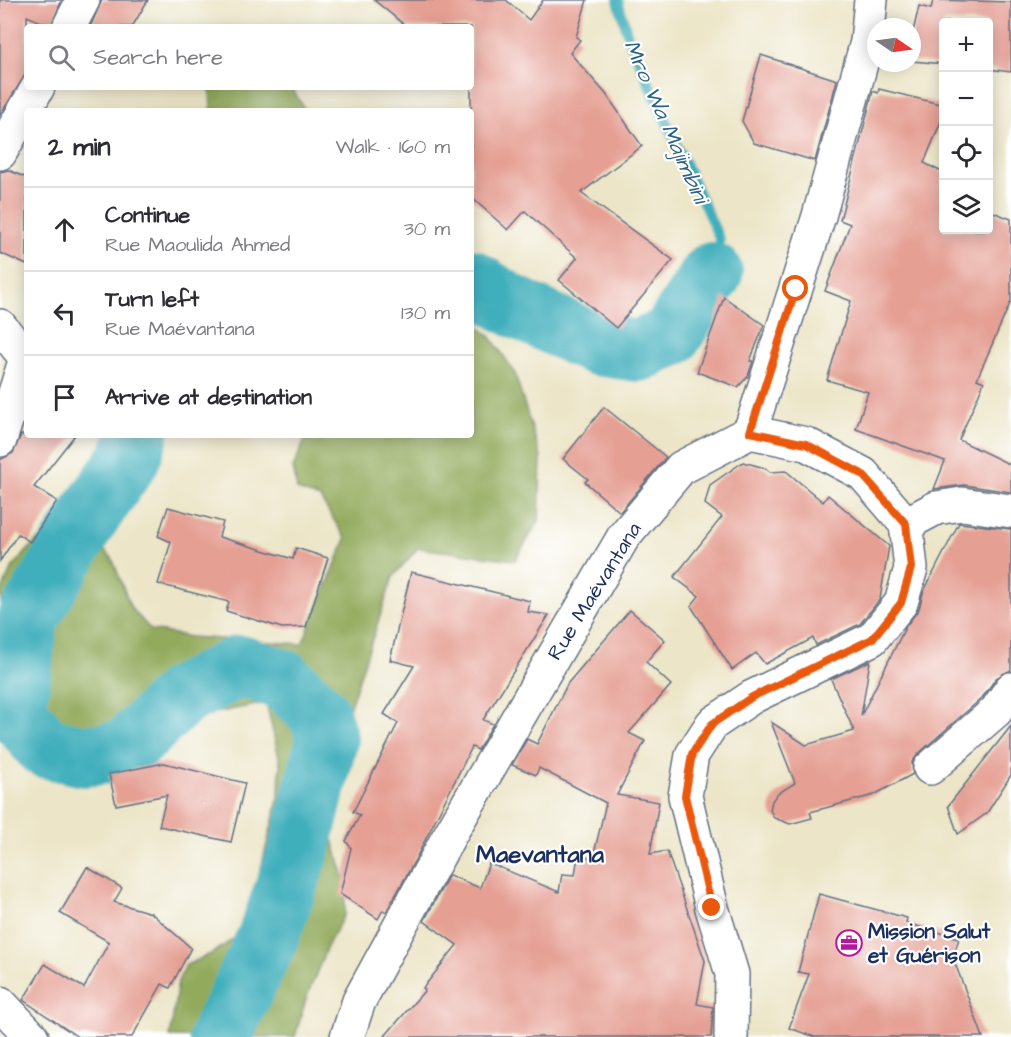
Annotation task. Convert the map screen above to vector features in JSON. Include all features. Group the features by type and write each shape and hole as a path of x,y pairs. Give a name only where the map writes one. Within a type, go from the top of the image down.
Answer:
{"street":[{"path":"71,24 83,0"},
{"path":"731,1037 732,974 712,908 685,796 692,754 712,724 752,697 872,639 901,603 911,568 906,524 862,474 806,444 750,432 819,216 867,42 871,0"},
{"path":"26,108 36,90"},
{"path":"0,153 24,111"},
{"path":"0,326 24,356"},
{"path":"0,440 24,364"},
{"name":"Rue Maévantana","path":"347,1037 359,1001 448,838 624,536 681,468 750,432"},
{"path":"906,524 936,508 962,504 1011,511"},
{"path":"930,768 996,711 1011,689"},
{"path":"0,1004 32,1037"}],"green space":[{"path":"210,90 293,90 304,108 211,108"},
{"path":"474,323 490,336 514,371 541,457 539,521 515,560 418,548 393,577 333,757 325,812 345,881 345,913 327,947 306,999 295,1037 170,1037 178,981 186,965 213,953 240,934 256,888 279,796 280,761 266,703 110,733 29,754 0,737 1,593 11,569 36,541 66,527 90,537 112,558 131,608 151,630 191,637 302,644 346,539 320,498 297,490 293,468 306,438 474,438"}],"building":[{"path":"0,0 62,0 52,24 27,16 27,24 24,24 24,77 0,115"},
{"path":"102,0 148,0 134,24 91,24"},
{"path":"374,0 506,0 529,20 543,0 587,0 576,37 580,40 570,53 606,94 642,146 581,193 673,260 616,328 559,280 577,258 525,211 508,230 474,200 474,108 471,108 471,90 474,90 474,24 403,24"},
{"path":"933,0 1011,2 1011,72 993,70 993,18 939,18 939,64 921,62 921,18 916,18 919,6 931,9"},
{"path":"761,55 837,80 815,161 754,143 742,121"},
{"path":"879,89 939,104 939,126 924,163 939,170 939,234 993,234 993,212 1011,219 1011,301 977,379 984,382 959,440 1011,465 1011,492 964,485 934,489 945,461 856,429 868,392 827,380 851,301 825,291 850,224 840,220 873,91 878,93"},
{"path":"8,170 24,177 24,264 0,253 0,172"},
{"path":"724,297 764,325 750,361 753,361 748,376 738,387 697,372"},
{"path":"604,407 666,457 620,512 585,482 588,479 563,459"},
{"path":"21,435 24,435 24,438 73,438 34,487 57,501 30,542 18,534 0,561 0,460 13,453"},
{"path":"743,462 765,468 770,472 786,471 823,502 828,495 889,546 880,599 860,624 816,645 813,638 765,664 756,653 732,670 691,606 699,596 674,577 722,517 705,504 710,485"},
{"path":"168,507 223,522 219,537 293,559 296,548 328,558 306,627 282,628 226,611 229,602 158,584 171,542 158,536"},
{"path":"959,523 1011,529 1011,670 996,678 982,698 918,754 912,762 913,774 874,795 810,812 812,818 790,824 774,818 770,810 772,801 777,794 795,783 771,722 806,745 854,731 831,679 870,661 861,716 906,626 919,609 923,593"},
{"path":"411,572 530,601 528,612 549,615 483,720 493,724 478,750 472,747 415,860 386,912 383,910 378,919 340,894 351,848 346,841 360,815 353,812 398,723 384,714 414,666 390,660"},
{"path":"630,610 665,640 646,662 671,685 629,733 645,741 617,795 659,802 650,854 667,851 705,961 697,1004 713,1007 711,1037 384,1037 425,990 423,988 457,945 424,921 449,875 480,888 489,863 559,892 562,874 575,875 578,856 593,858 606,803 539,768 536,775 512,765 527,739 537,744 568,683"},
{"path":"1011,726 1011,775 987,813 958,834 948,806"},
{"path":"164,763 245,783 231,842 159,826 167,795 116,805 109,774"},
{"path":"87,867 122,888 114,902 151,913 191,948 170,988 162,984 132,1037 78,1037 23,1000 45,964 84,988 109,942 60,913"},
{"path":"819,894 907,918 906,923 959,938 953,958 983,1037 815,1037 789,1028 809,974 798,972"}],"waterway":[{"name":"Mro Wa Majimbini","path":"618,0 629,40 720,240"},
{"name":"Mro Wa Majimbini","path":"474,282 509,304 597,345 639,351 671,336 712,273"},
{"name":"Mro Wa Majimbini","path":"137,438 129,459 86,521 28,618 15,711 45,747 84,756 124,751 181,696 240,666 284,680 319,713 327,739 298,854 268,937 220,1037"}],"place":[{"name":"Mission Salut et Guérison","path":"849,943"}],"district":[{"name":"Maevantana","path":"540,854"}],"route":[{"path":"712,908 685,796 692,754 712,724 752,697 833,660 872,639 901,603 911,568 906,524 862,474 806,444 750,432 796,289"}]}
